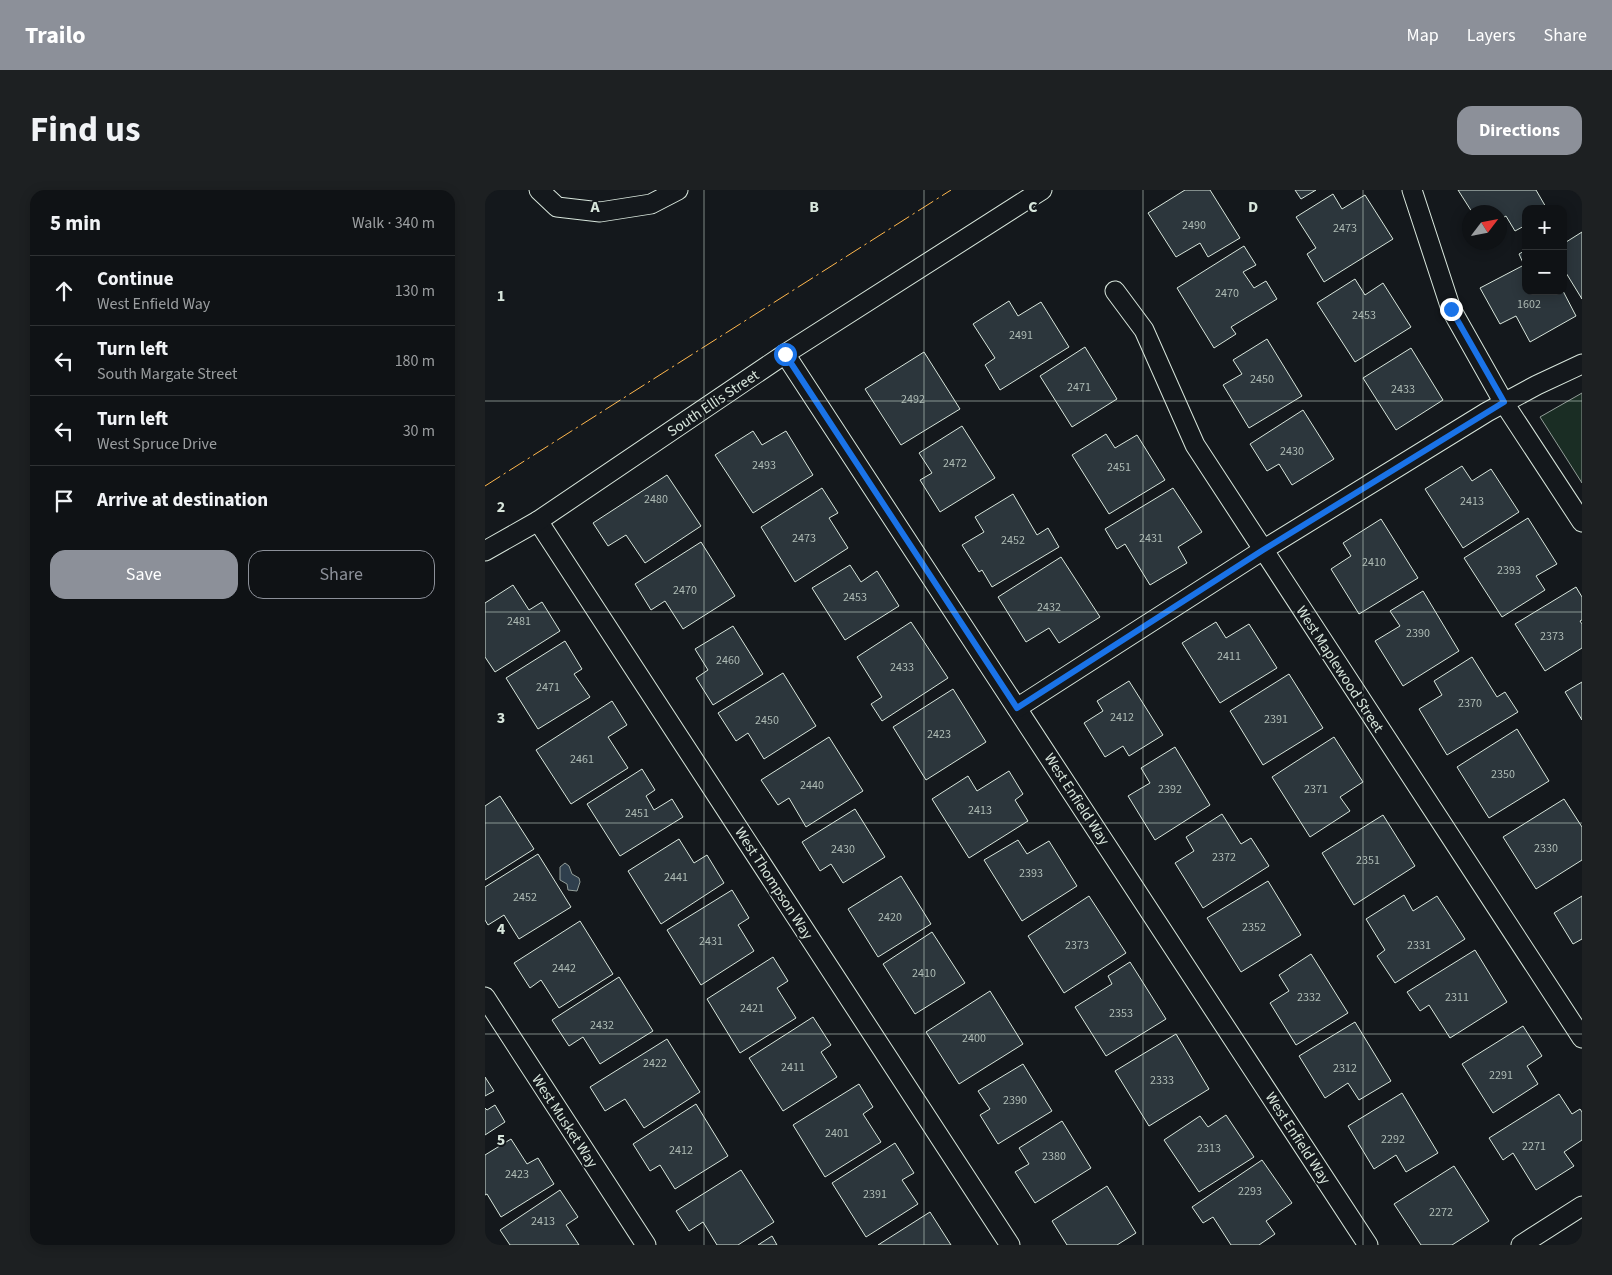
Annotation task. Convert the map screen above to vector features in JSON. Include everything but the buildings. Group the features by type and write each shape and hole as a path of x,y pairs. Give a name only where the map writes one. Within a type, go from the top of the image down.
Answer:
{"street":[{"path":"539,190 557,207 601,212 651,204 678,190"},
{"name":"South Ellis Street","path":"485,551 537,521 785,354 1042,190"},
{"path":"1412,190 1451,309 1504,402 1582,522"},
{"name":"West Maplewood Street","path":"1115,291 1144,330 1195,445 1582,1038"},
{"name":"West Enfield Way","path":"785,354 1368,1245"},
{"path":"1017,708 1263,550 1504,402 1537,384 1582,364"},
{"name":"West Thompson Way","path":"537,521 1010,1245"},
{"name":"West Musket Way","path":"485,997 646,1245"},
{"path":"1521,1245 1582,1206"}],"green space":[{"path":"1582,393 1582,483 1540,417"}],"water":[{"path":"565,863 569,866 572,874 579,878 580,882 577,891 568,890 567,884 560,880 560,867"}],"power":[{"path":"485,486 951,190"}],"route":[{"path":"785,354 1017,708 1263,550 1504,402 1451,309"}]}
